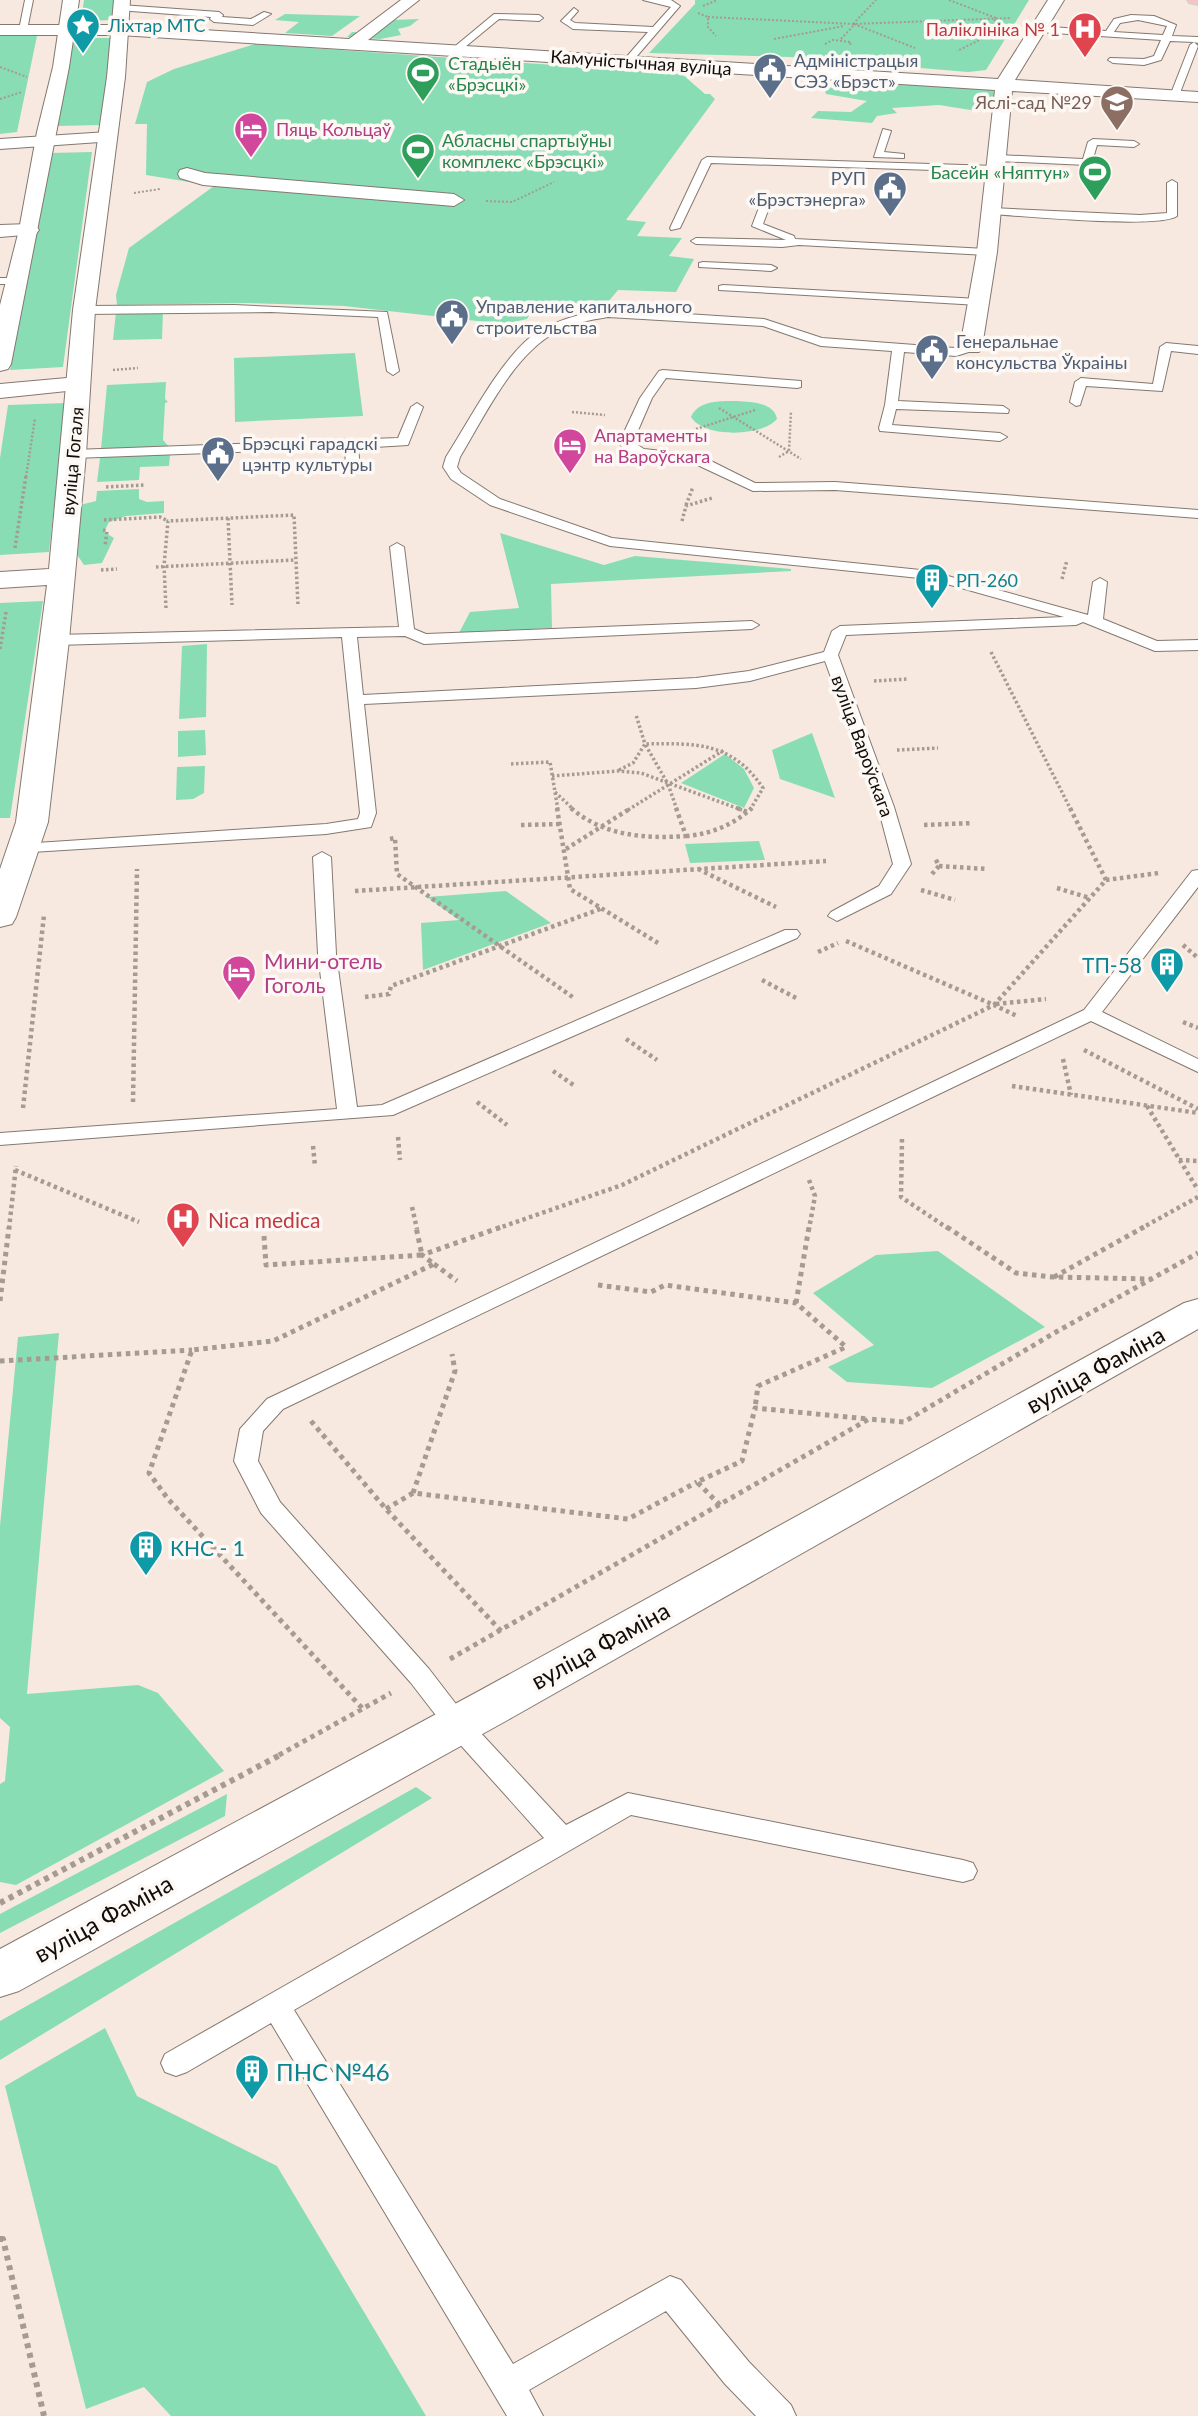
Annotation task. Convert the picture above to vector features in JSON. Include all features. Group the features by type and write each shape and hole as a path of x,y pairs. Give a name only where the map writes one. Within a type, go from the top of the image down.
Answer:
{"street":[{"path":"0,363 7,281 29,230 68,29 71,0"},
{"path":"353,44 410,0"},
{"path":"971,347 987,252 1004,84 1056,0"},
{"name":"Камуністычная вуліца","path":"0,30 68,29 121,12 353,44 1198,97"},
{"name":"вуліца Гогаля","path":"0,917 11,850 32,822 55,640 74,454 84,310 108,137 121,12"},
{"path":"0,144 108,137"},
{"path":"187,174 203,179 454,200"},
{"path":"0,232 29,230"},
{"path":"0,391 78,384"},
{"path":"0,580 61,576"},
{"name":"вуліца Фаміна","path":"0,1975 1198,1312"}],"lane":[{"path":"23,30 29,0"},
{"path":"628,61 676,6 667,1 647,0"},
{"path":"154,10 170,6 199,8"},
{"path":"121,12 154,10 219,15 214,19 253,22 267,15"},
{"path":"574,11 565,21 573,26 653,30"},
{"path":"456,50 497,16 539,18"},
{"path":"1109,34 1118,20 1145,19 1171,23 1160,56 1154,60 1113,60"},
{"path":"1038,29 1167,38 1196,43 1175,96"},
{"path":"886,131 878,155 997,163"},
{"path":"675,228 707,160 1087,162 1093,142 1134,144"},
{"path":"992,211 1140,218 1172,216 1172,183"},
{"path":"768,198 757,226 799,242"},
{"path":"696,241 782,244 799,242 987,252"},
{"path":"703,265 771,268"},
{"path":"733,266 721,293 979,302"},
{"path":"84,310 310,308 383,314 393,371"},
{"path":"971,347 956,352 821,342 764,323 608,313 580,318 552,329 531,343 496,387 453,457 450,467 456,476 495,502 610,542 930,575 1095,621 1155,646 1198,645"},
{"path":"898,348 891,405 885,428 1000,437"},
{"path":"1076,402 1081,382 1158,388 1166,348 1198,350"},
{"path":"797,384 663,374 646,398 626,443 641,453 694,458 753,487 835,486 1198,514"},
{"path":"891,405 1003,410"},
{"path":"74,454 403,442 417,407"},
{"path":"351,444 353,467"},
{"path":"397,547 408,631"},
{"path":"1095,621 1100,582"},
{"name":"вуліца Вароўскага","path":"837,916 885,890 902,863 886,807 830,655 840,631 1095,621"},
{"path":"55,640 408,631 424,639 752,625"},
{"path":"11,850 326,829 365,823 368,813 349,633"},
{"path":"356,700 696,683 750,676 830,655"},
{"path":"322,856 332,1000 348,1114"},
{"path":"563,1840 457,1724 420,1676 270,1507 246,1461 252,1429 275,1404 1059,1037 1091,1014 1197,877"},
{"path":"0,1139 386,1111 791,934"},
{"path":"1091,1014 1198,1066"},
{"path":"176,2063 628,1804 963,1871"},
{"path":"276,2006 526,2416"},
{"path":"507,2385 670,2291 737,2373 779,2416"}],"path":[{"path":"840,40 876,0"},
{"path":"949,0 996,18"},
{"path":"708,17 854,24 1015,18"},
{"path":"948,54 989,35 995,27 996,18"},
{"path":"772,39 854,24 915,48"},
{"path":"0,67 31,79"},
{"path":"0,99 30,89"},
{"path":"454,200 512,202 554,182"},
{"path":"102,370 138,368"},
{"path":"658,381 676,382 831,476 835,486"},
{"path":"789,451 792,398 797,384"},
{"path":"655,454 663,440 792,398"},
{"path":"572,412 608,415"},
{"path":"680,532 686,506 726,494 789,451"},
{"path":"105,487 144,485"},
{"path":"100,520 160,517 168,521 294,514 299,610"},
{"path":"228,518 232,605"},
{"path":"165,608 164,566 168,521"},
{"path":"156,567 295,560"},
{"path":"1062,579 1067,560"},
{"path":"101,570 117,569"},
{"path":"987,644 1106,880"},
{"path":"862,681 908,679"},
{"path":"627,686 645,744 668,784 686,836"},
{"path":"555,792 572,810 601,827 651,837 686,836 731,824 759,802 763,788 756,775 744,762 724,750 690,744 645,744"},
{"path":"618,771 634,763 645,744"},
{"path":"891,750 938,748"},
{"path":"566,849 724,750"},
{"path":"511,764 550,762 566,849 570,889 658,943"},
{"path":"552,776 618,771 641,773 748,813"},
{"path":"926,836 922,826 972,823"},
{"path":"521,825 561,824"},
{"path":"394,826 395,838"},
{"path":"934,856 939,866"},
{"path":"323,892 826,861"},
{"path":"939,866 987,869"},
{"path":"910,897 920,890 939,866"},
{"path":"132,1108 137,868"},
{"path":"698,869 783,911"},
{"path":"831,934 994,1004 1106,880 1159,873 1197,877"},
{"path":"1057,888 1090,898"},
{"path":"920,890 955,900"},
{"path":"332,1000 389,994 391,986 603,908"},
{"path":"808,957 855,933"},
{"path":"1182,944 1198,958"},
{"path":"37,977 38,967"},
{"path":"773,974 761,979 798,999"},
{"path":"631,1034 624,1037 657,1060"},
{"path":"1059,1037 1071,1095"},
{"path":"1059,1037 1198,1111"},
{"path":"562,1064 550,1069 575,1086"},
{"path":"1006,1086 1198,1111"},
{"path":"487,1095 475,1100 507,1125"},
{"path":"1147,1106 1198,1190"},
{"path":"902,1132 901,1197 1016,1273 1053,1277 1153,1279"},
{"path":"397,1134 400,1160"},
{"path":"312,1139 315,1166"},
{"path":"1179,1160 1198,1161"},
{"path":"29,1163 15,1167 139,1222"},
{"path":"796,1303 814,1196 808,1177"},
{"path":"1053,1277 1198,1197"},
{"path":"264,1236 266,1265 422,1255 412,1207"},
{"path":"755,1408 904,1422 1056,1332 1198,1253"},
{"path":"386,1508 413,1493 628,1519 742,1461 758,1386 846,1347 796,1303 665,1285 650,1292 596,1285"},
{"path":"0,1361 192,1350"},
{"path":"413,1493 454,1371 452,1350 440,1356"},
{"path":"322,1416 311,1422 386,1508 501,1631"},
{"path":"0,1903 256,1768 501,1631 869,1419"},
{"path":"697,1482 720,1505"},
{"path":"1,2237 44,2416"}],"green space":[{"path":"84,0 116,0 114,20 81,21"},
{"path":"695,0 1029,0 986,70 968,72 790,57 649,53 695,4"},
{"path":"285,14 360,16 332,36 285,33 299,22 275,20"},
{"path":"419,19 410,26 398,29 401,35 380,39 347,37 352,32 372,33 391,20"},
{"path":"0,36 37,36 17,132 0,134"},
{"path":"74,38 113,38 101,125 57,126"},
{"name":"Абласны спартыўны комплекс «Брэсцкі»","path":"255,44 682,74 715,99 626,220 646,222 637,236 682,238 669,256 694,259 676,292 618,290 608,302 589,300 586,305 573,303 554,312 531,312 527,319 504,324 344,306 245,303 117,305 116,295 129,248 214,186 146,175 147,124 135,124 147,82 174,69"},
{"path":"847,77 992,89 996,96 997,110 977,111 939,105 892,108 897,113 877,116 872,123 811,118 818,111 851,112 867,101 826,94 824,88 884,86 843,81"},
{"path":"92,152 63,367 10,370 50,153"},
{"path":"163,311 162,339 113,340 116,312"},
{"path":"355,353 363,416 235,422 234,358"},
{"path":"166,382 165,399 168,402 165,403 163,440 171,449 164,455 170,455 169,466 140,467 139,480 97,482 100,458 104,457 105,449 101,449 107,385"},
{"path":"737,401 767,406 777,419 759,429 733,433 708,429 691,417 694,411 704,404"},
{"path":"66,403 49,552 0,555 0,458 8,405"},
{"path":"139,489 139,499 147,502 164,501 164,513 126,516 109,522 104,532 114,538 102,563 84,565 78,556 80,505 96,501 97,491"},
{"path":"500,533 604,565 635,556 791,571 551,584 552,628 459,633 470,612 519,608"},
{"path":"43,601 10,818 0,818 0,603"},
{"path":"207,644 206,717 179,719 182,646"},
{"path":"205,730 206,755 178,757 178,731"},
{"path":"812,733 835,798 780,779 772,750"},
{"path":"725,754 744,769 754,788 744,808 681,783"},
{"path":"205,766 204,793 193,799 176,800 177,767"},
{"path":"759,841 765,860 690,863 685,844"},
{"path":"506,891 551,923 423,970 421,923 459,920 427,897"},
{"path":"938,1251 1045,1327 932,1388 847,1382 828,1367 874,1345 813,1293 876,1255"},
{"path":"59,1333 27,1694 138,1685 158,1693 224,1771 16,1885 0,1882 0,1784 5,1781 10,1727 0,1718 0,1526 18,1337"},
{"path":"416,1787 432,1798 0,2060 0,2021"},
{"path":"227,1794 225,1816 0,1933 0,1914"},
{"path":"105,2028 137,2096 277,2166 426,2416 171,2416 144,2387 86,2409 5,2086"}],"place":[{"name":"Ліхтар МТС","path":"83,55"},
{"name":"Паліклініка № 1","path":"1085,59"},
{"name":"Адміністрацыя СЭЗ «Брэст»","path":"770,100"},
{"name":"Стадыён «Брэсцкі»","path":"423,103"},
{"name":"Яслі-сад №29","path":"1117,132"},
{"name":"Пяць Кольцаў","path":"251,159"},
{"name":"Абласны спартыўны комплекс «Брэсцкі»","path":"418,180"},
{"name":"Басейн «Няптун»","path":"1095,202"},
{"name":"РУП «Брэстэнерга»","path":"890,218"},
{"name":"Управление капитального строительства","path":"452,346"},
{"name":"Генеральнае консульства Ўкраіны","path":"932,381"},
{"name":"Апартаменты на Вароўскага","path":"570,475"},
{"name":"Брэсцкі гарадскі цэнтр культуры","path":"218,483"},
{"name":"РП-260","path":"932,610"},
{"name":"ТП-58","path":"1167,994"},
{"name":"Мини-отель Гоголь","path":"239,1002"},
{"name":"Nica medica","path":"183,1249"},
{"name":"КНС - 1","path":"146,1577"},
{"name":"ПНС №46","path":"252,2101"}]}
